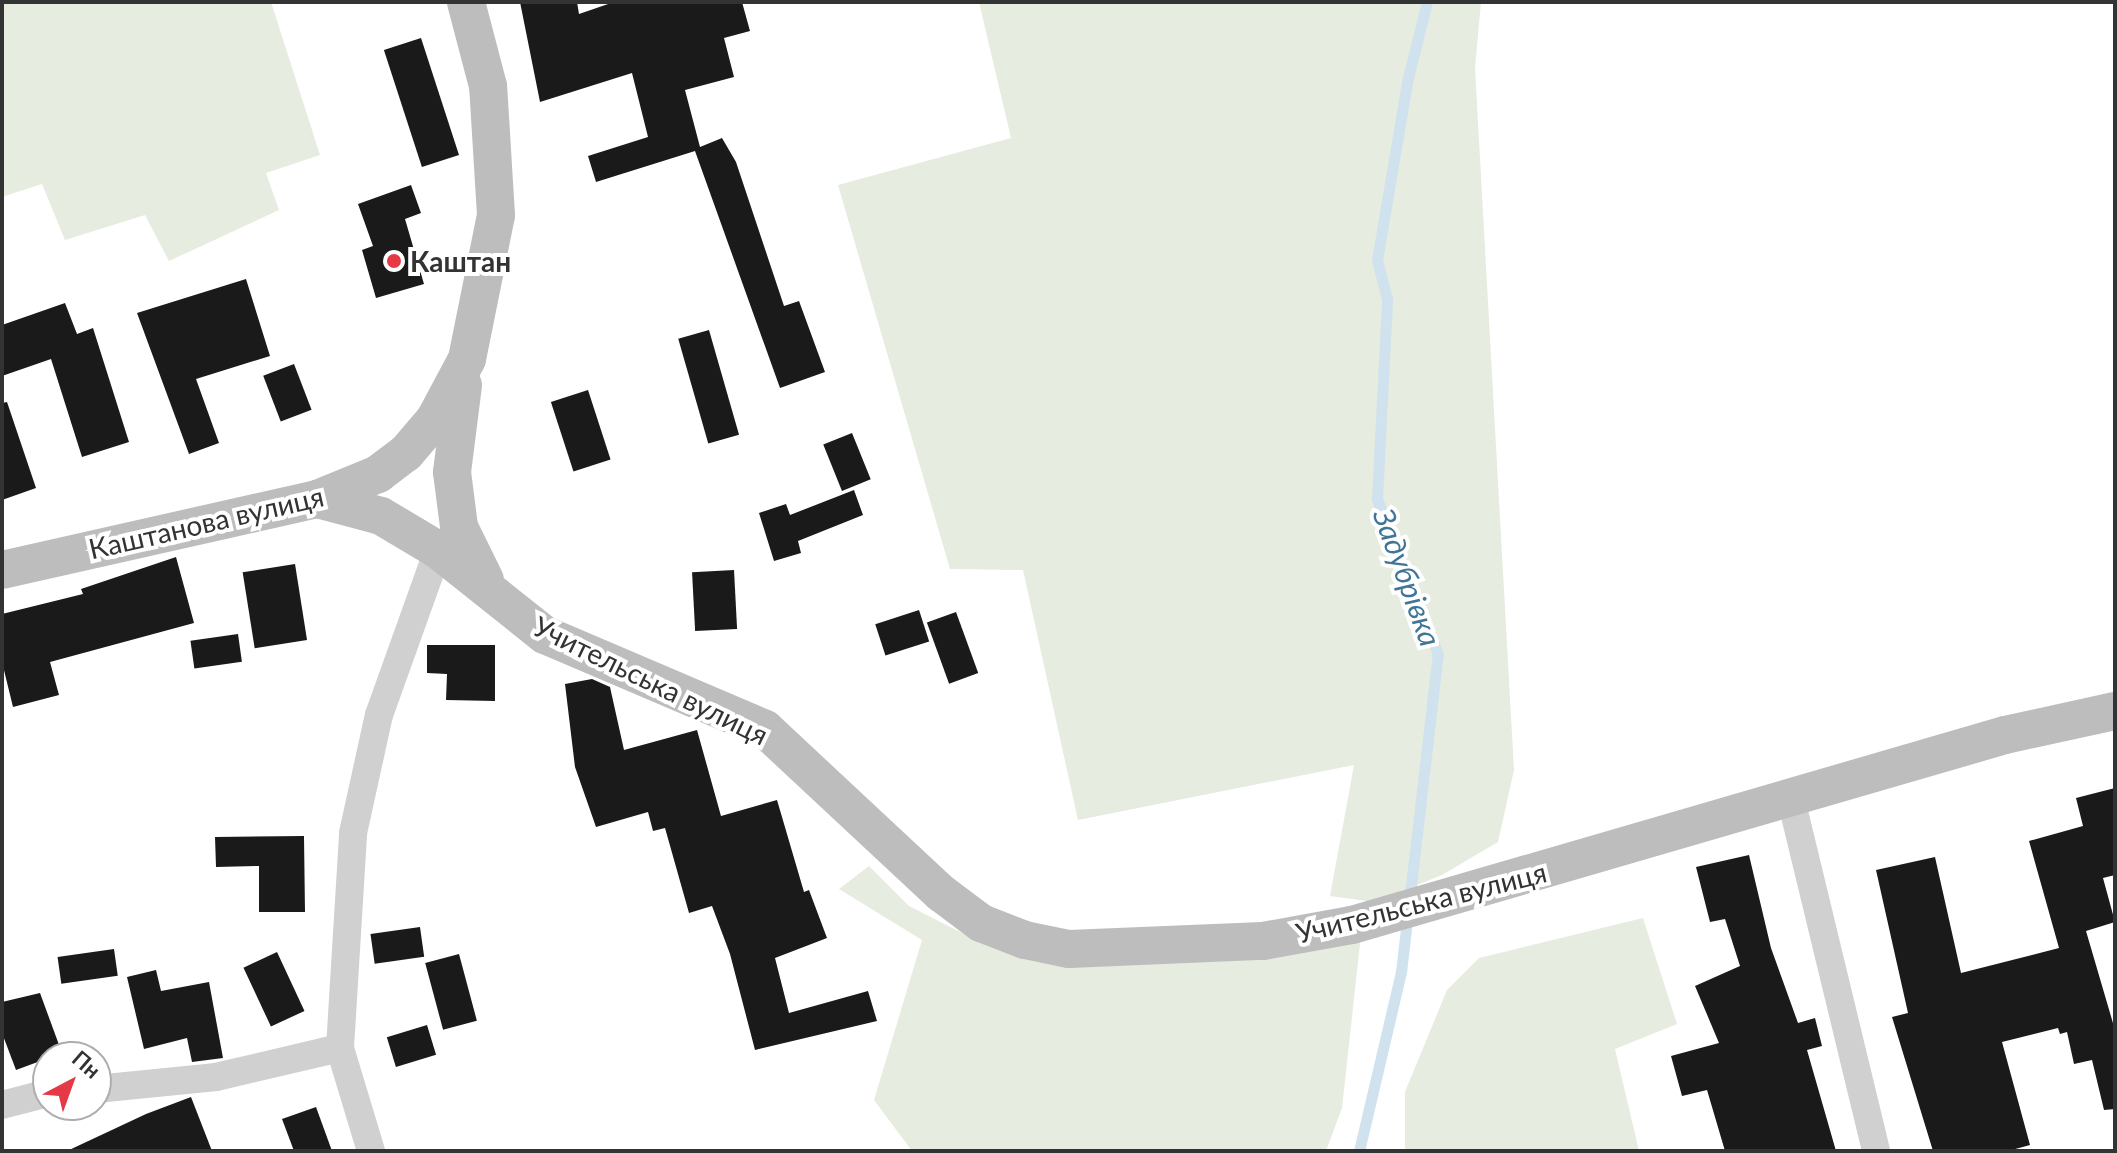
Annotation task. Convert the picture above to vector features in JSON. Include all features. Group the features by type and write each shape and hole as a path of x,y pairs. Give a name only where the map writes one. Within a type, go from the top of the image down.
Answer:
{"main road":[{"name":"Каштанова вулиця","path":"2,570 317,499 378,474 406,453 435,419 467,359 496,215 490,99 466,2"},
{"path":"467,359 452,472 459,527 490,590"},
{"name":"Учительська вулиця","path":"317,499 381,516 438,550 545,635 765,729 941,893 981,923 1025,940 1069,949 1263,941 1352,925 1542,872 1790,795 2005,735 2115,711"}],"street":[{"path":"371,1151 340,1048 353,833 379,715 438,550"},
{"path":"1790,795 1876,1151"},
{"path":"112,1087 216,1077 340,1048"},
{"path":"2,1105 32,1097"}],"shaded area":[{"path":"2,2 271,2 320,155 266,173 279,210 169,261 145,215 65,240 42,184 2,197"},
{"path":"979,2 1481,2 1475,68 1514,770 1498,842 1442,875 1374,902 1330,896 1354,765 1078,820 1023,570 950,569 838,185 1011,138"},
{"path":"869,866 909,906 970,937 1361,935 1342,1108 1326,1151 912,1151 874,1100 922,940 839,889"},
{"path":"1643,918 1677,1024 1615,1049 1639,1151 1405,1151 1405,1092 1447,990 1479,958"}],"building":[{"path":"520,2 577,2 579,14 614,2 742,2 750,31 724,38 734,77 685,90 700,147 722,138 736,162 784,306 799,301 825,372 780,388 695,151 596,182 588,156 648,137 632,73 540,102"},
{"path":"421,38 459,155 422,167 384,50"},
{"path":"411,185 421,213 405,219 424,284 376,298 362,250 373,246 358,204"},
{"path":"246,279 270,356 196,379 219,443 189,454 137,313"},
{"path":"65,303 77,334 93,328 129,442 82,457 51,359 2,376 2,325"},
{"path":"709,330 739,435 708,444 678,339"},
{"path":"294,364 312,410 281,422 263,376"},
{"path":"588,390 611,459 573,471 551,402"},
{"path":"7,402 36,488 2,500 2,403"},
{"path":"852,433 871,479 842,491 823,445"},
{"path":"854,490 863,515 798,541 801,553 774,561 759,513 786,504 790,515"},
{"path":"176,557 194,623 50,662 59,695 13,707 2,662 2,614 83,594 81,589"},
{"path":"295,564 307,640 255,648 243,572"},
{"path":"734,570 737,629 695,631 692,572"},
{"path":"919,610 929,641 885,656 875,624"},
{"path":"956,612 978,673 949,684 927,623"},
{"path":"238,634 242,662 194,668 190,641"},
{"path":"427,645 495,645 495,701 446,700 447,674 427,673"},
{"path":"592,679 610,687 624,750 697,730 721,816 777,800 804,892 809,890 827,938 775,958 789,1013 868,991 877,1021 755,1050 730,954 712,906 689,913 665,828 653,831 648,812 596,827 575,767 565,684"},
{"path":"2115,788 2115,875 2103,878 2115,922 2086,931 2115,1030 2115,1109 2104,1110 2092,1060 2074,1064 2067,1032 2060,1034 2058,1028 2002,1042 2030,1145 2008,1151 1933,1151 1892,1017 1908,1013 1876,870 1935,857 1961,973 2059,948 2029,841 2083,826 2076,798"},
{"path":"304,836 305,912 259,912 259,866 216,867 215,837"},
{"path":"1749,855 1771,948 1798,1023 1815,1018 1822,1046 1807,1050 1836,1151 1725,1151 1707,1090 1682,1096 1671,1056 1719,1043 1695,986 1740,966 1725,919 1710,922 1696,867"},
{"path":"420,927 424,957 375,964 370,934"},
{"path":"114,949 118,976 61,984 58,957"},
{"path":"277,952 304,1011 271,1027 243,968"},
{"path":"459,954 477,1021 443,1030 425,963"},
{"path":"156,970 161,991 209,982 223,1058 192,1062 187,1038 144,1049 127,977"},
{"path":"40,993 58,1041 32,1041 32,1064 16,1070 2,1033 2,1002"},
{"path":"427,1025 436,1055 396,1067 387,1037"},
{"path":"191,1097 212,1151 67,1151 146,1114"},
{"path":"316,1107 332,1151 294,1151 282,1119"}],"waterway":[{"name":"Задубрівка","path":"1359,1151 1401,972 1438,654 1377,499 1387,299 1377,260 1407,82 1427,2"}],"place":[{"name":"Каштан","path":"394,261"}]}
